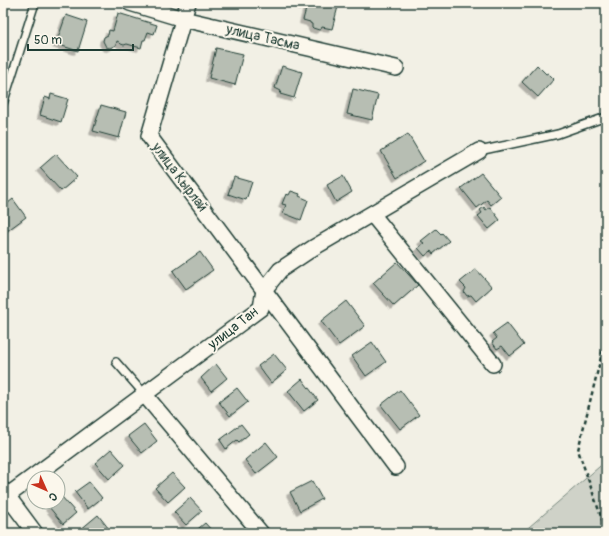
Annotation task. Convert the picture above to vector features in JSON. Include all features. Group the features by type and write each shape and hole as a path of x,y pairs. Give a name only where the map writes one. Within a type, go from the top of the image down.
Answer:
{"street":[{"name":"улица Тасма","path":"130,3 183,19 396,68"},
{"name":"улица Кырлай","path":"188,3 149,136 264,290"},
{"name":"улица Тан","path":"4,495 261,308 264,290 280,270 313,248 479,151"},
{"path":"372,214 493,364"},
{"path":"264,290 396,467"},
{"path":"144,394 261,533"},
{"path":"4,495 35,533"}],"lane":[{"path":"3,104 35,3"},
{"path":"479,151 558,134 606,117"},
{"path":"116,362 144,394"}],"path":[{"path":"606,337 578,450 606,531"}],"shaded area":[{"path":"606,461 606,533 522,533"}],"building":[{"path":"301,3 339,3 332,29 322,27 319,30 313,28 310,22 303,20 307,5 302,7 300,5"},
{"path":"118,13 157,25 154,34 148,32 145,40 143,40 141,48 127,44 124,45 117,41 116,45 110,48 106,47 103,41 104,37 108,35 109,30 113,31"},
{"path":"66,15 87,22 78,51 56,44"},
{"path":"216,48 243,54 235,85 209,78"},
{"path":"537,65 546,74 548,73 554,79 538,97 522,82"},
{"path":"282,66 302,72 294,98 280,94 281,91 275,88"},
{"path":"353,89 378,95 372,120 347,114"},
{"path":"51,94 68,99 61,122 40,115 45,97 50,99"},
{"path":"101,105 126,112 119,138 93,131"},
{"path":"408,134 424,161 397,178 381,151"},
{"path":"56,154 77,177 61,191 40,168"},
{"path":"481,173 501,197 491,205 487,200 477,208 461,188"},
{"path":"343,176 352,192 336,202 327,185"},
{"path":"234,177 252,182 246,200 228,194"},
{"path":"291,191 300,194 299,196 308,200 301,220 283,213 286,205 282,204 286,194 289,195"},
{"path":"13,199 26,217 7,231 3,224 3,207"},
{"path":"484,207 486,210 490,207 500,220 489,229 478,216 482,213 480,210"},
{"path":"436,229 449,241 433,254 431,251 425,256 418,248 424,243 421,241"},
{"path":"200,252 213,270 186,289 173,271"},
{"path":"397,262 418,285 394,306 373,283"},
{"path":"476,269 492,287 476,301 471,295 467,296 464,292 466,288 460,282"},
{"path":"346,301 365,326 339,345 321,321"},
{"path":"507,323 524,345 510,356 502,346 497,349 492,342 497,338 493,333"},
{"path":"372,342 386,362 366,376 352,356"},
{"path":"274,354 287,370 271,383 258,366"},
{"path":"216,364 227,378 211,391 201,378"},
{"path":"302,379 318,400 304,411 288,391"},
{"path":"237,388 248,402 230,416 219,402"},
{"path":"400,390 419,415 400,429 381,405"},
{"path":"144,424 157,441 142,453 128,436"},
{"path":"241,424 249,434 239,442 237,440 226,449 220,440"},
{"path":"266,442 278,457 256,474 245,460"},
{"path":"111,449 125,465 109,479 95,463"},
{"path":"172,473 185,487 168,502 155,488"},
{"path":"312,481 322,499 300,511 290,492"},
{"path":"89,482 102,498 88,509 75,492"},
{"path":"190,498 202,511 186,525 174,512"},
{"path":"66,502 76,513 63,524 51,510 66,510"},
{"path":"98,515 109,529 104,533 83,533 80,530"},
{"path":"205,523 214,533 193,533"}]}
